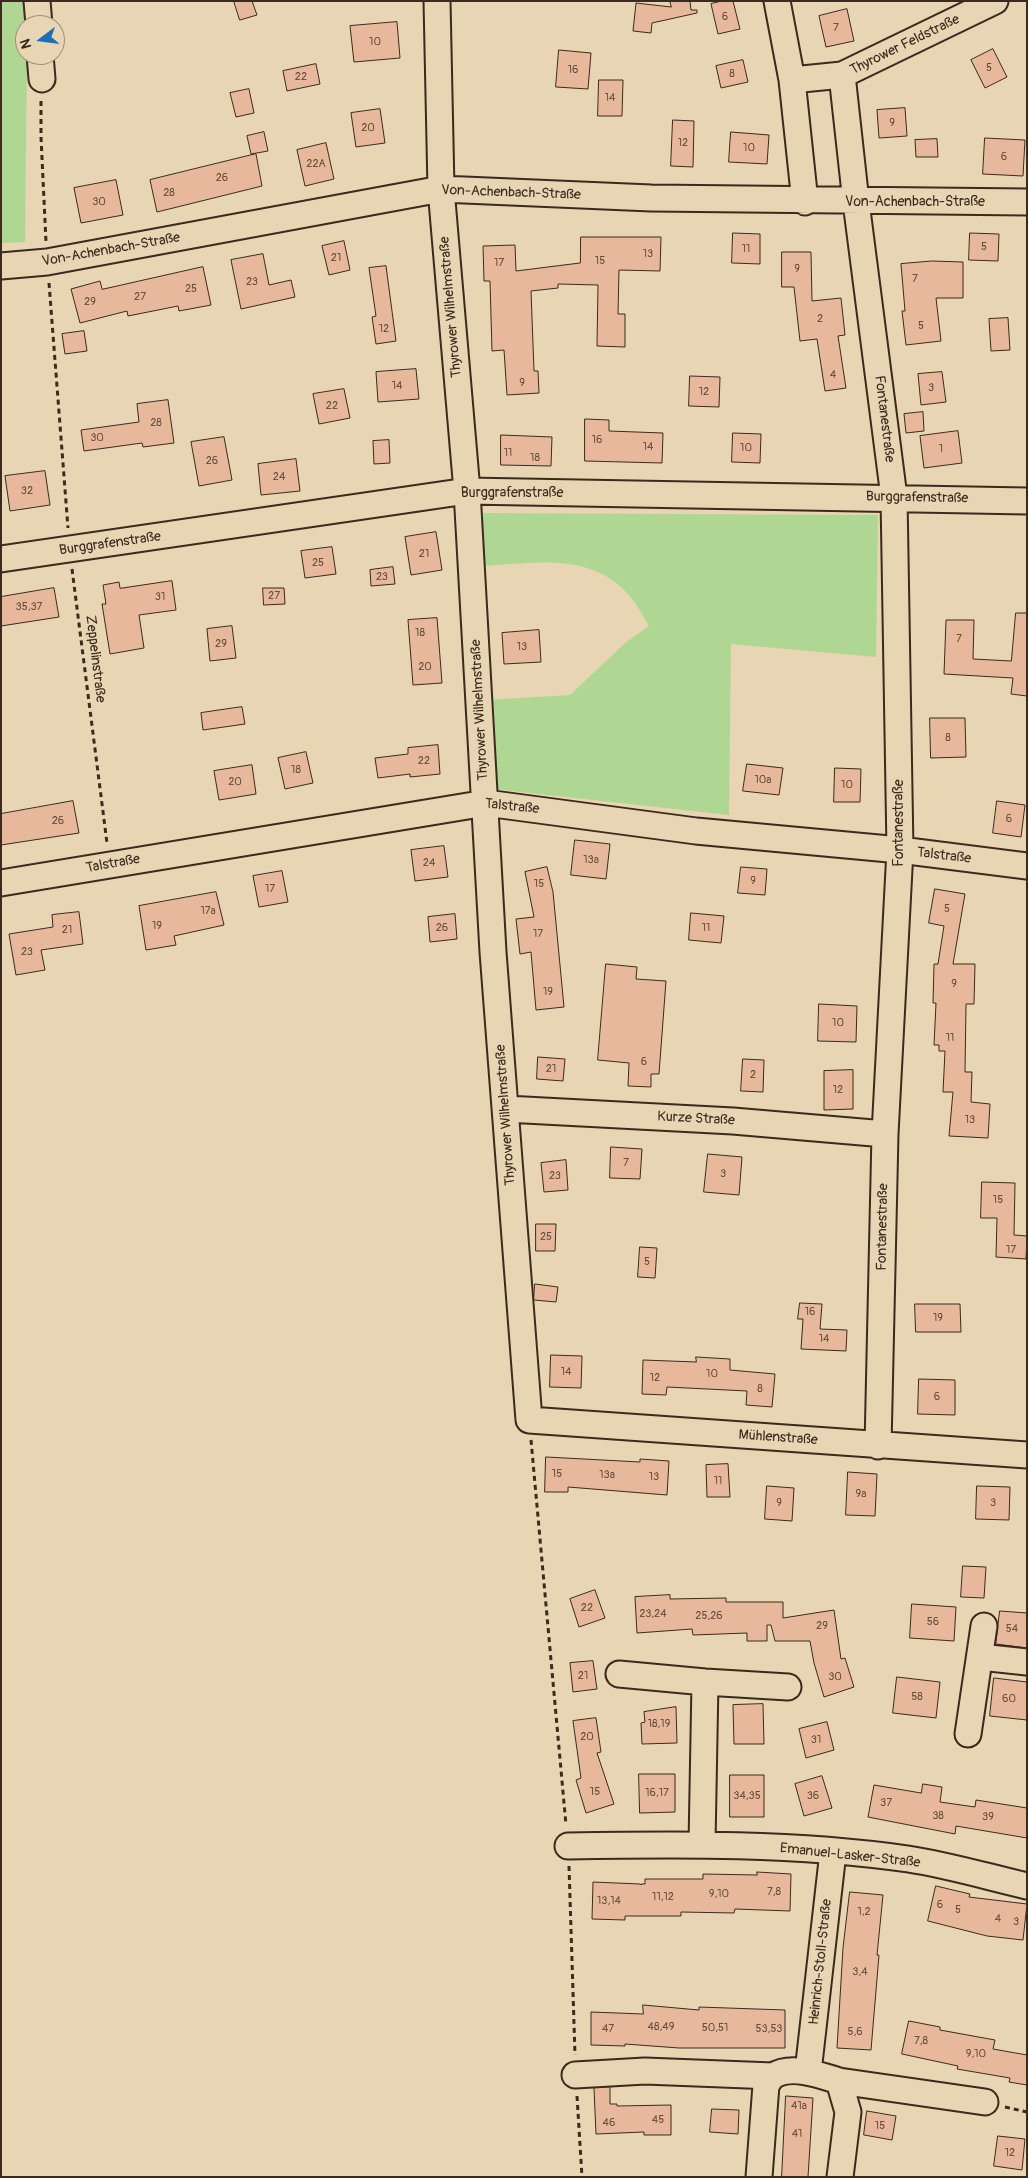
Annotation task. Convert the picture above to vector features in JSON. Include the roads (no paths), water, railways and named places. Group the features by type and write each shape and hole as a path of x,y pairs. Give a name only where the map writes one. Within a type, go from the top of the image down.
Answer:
{"street":[{"path":"37,1 38,15"},
{"name":"Thyrower Wilhelmstraße","path":"437,1 441,188 467,491 493,952 530,1420"},
{"path":"777,1 792,80 805,202"},
{"name":"Thyrower Feldstraße","path":"842,75 994,1"},
{"path":"792,80 842,75"},
{"name":"Fontanestraße","path":"842,75 856,202 894,497 900,850 885,1134 878,1446"},
{"name":"Von-Achenbach-Straße","path":"1,266 47,262 441,188 651,198 805,202 1027,202"},
{"name":"Burggrafenstraße","path":"1,559 467,491 894,497 1027,501"},
{"name":"Talstraße","path":"1,883 486,803 696,832 900,850 1027,866"},
{"name":"Kurze Straße","path":"506,1109 733,1121 885,1134"},
{"name":"Mühlenstraße","path":"530,1420 1027,1456"},
{"path":"968,1734 984,1626"},
{"path":"980,1657 1027,1662"},
{"path":"619,1674 705,1682 788,1686"},
{"path":"702,1844 705,1682"},
{"name":"Emanuel-Lasker-Straße","path":"568,1846 702,1844 833,1852 910,1860 1027,1886"},
{"name":"Heinrich-Stoll-Straße","path":"808,2072 833,1852"},
{"path":"575,2075 645,2071 774,2076 788,2072 808,2072 839,2081 985,2102"},
{"path":"760,2177 766,2085 774,2076"},
{"path":"839,2081 848,2112 840,2177"}]}
